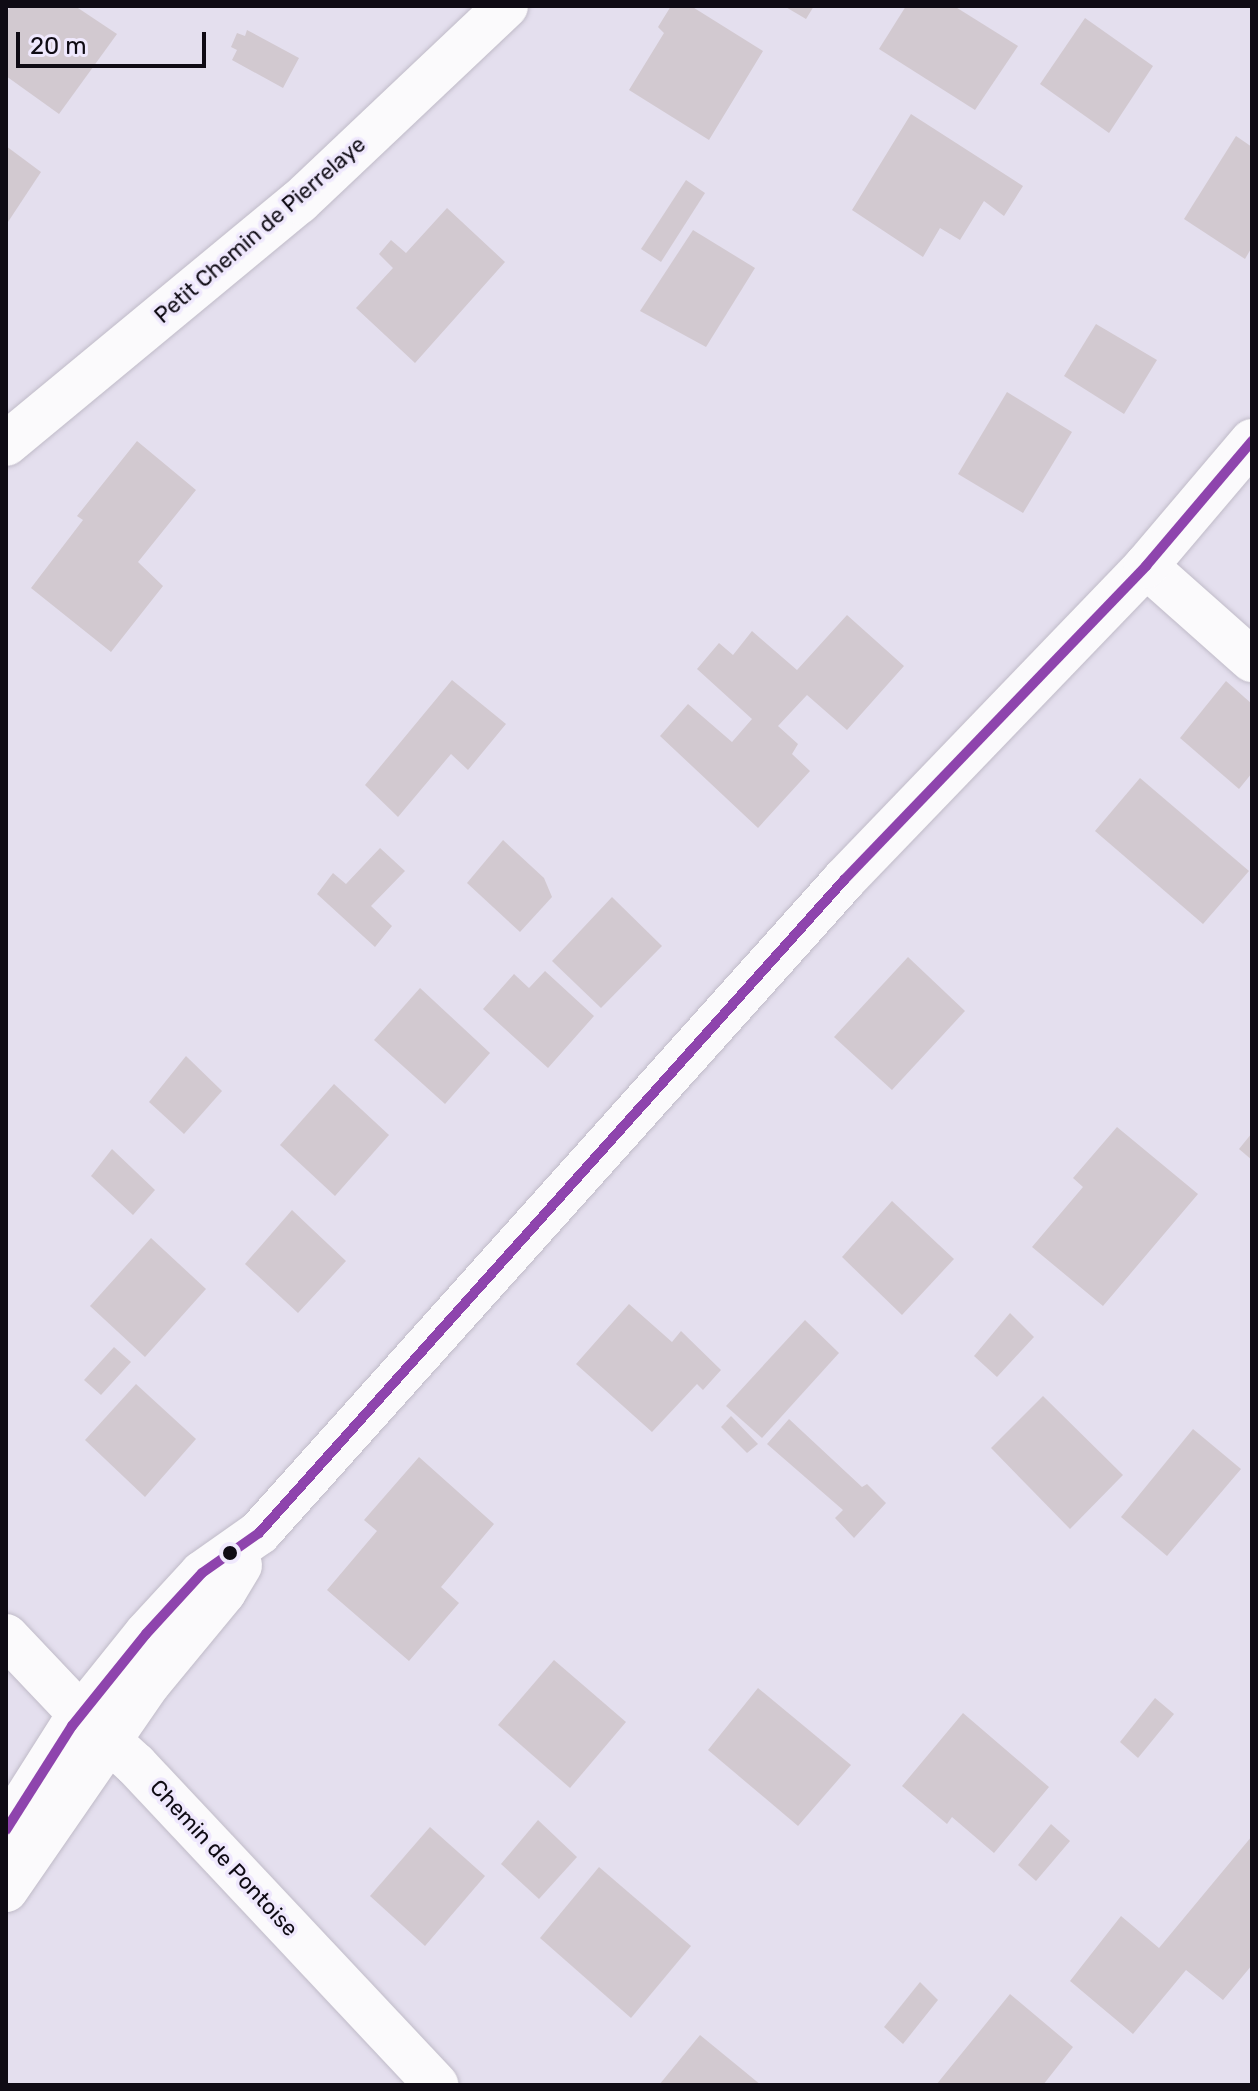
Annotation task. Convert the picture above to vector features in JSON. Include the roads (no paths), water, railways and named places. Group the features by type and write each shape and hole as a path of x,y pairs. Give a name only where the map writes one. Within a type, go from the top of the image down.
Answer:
{"street":[{"name":"Petit Chemin de Pierrelaye","path":"6,444 299,202 506,6"},
{"path":"6,1830 95,1728 149,1683 224,1592 259,1533 844,880 1146,566 1252,441"},
{"path":"1146,566 1252,660"},
{"name":"Chemin de Pontoise","path":"6,1636 95,1728 136,1765 437,2085"},
{"path":"6,1890 95,1728"}]}
